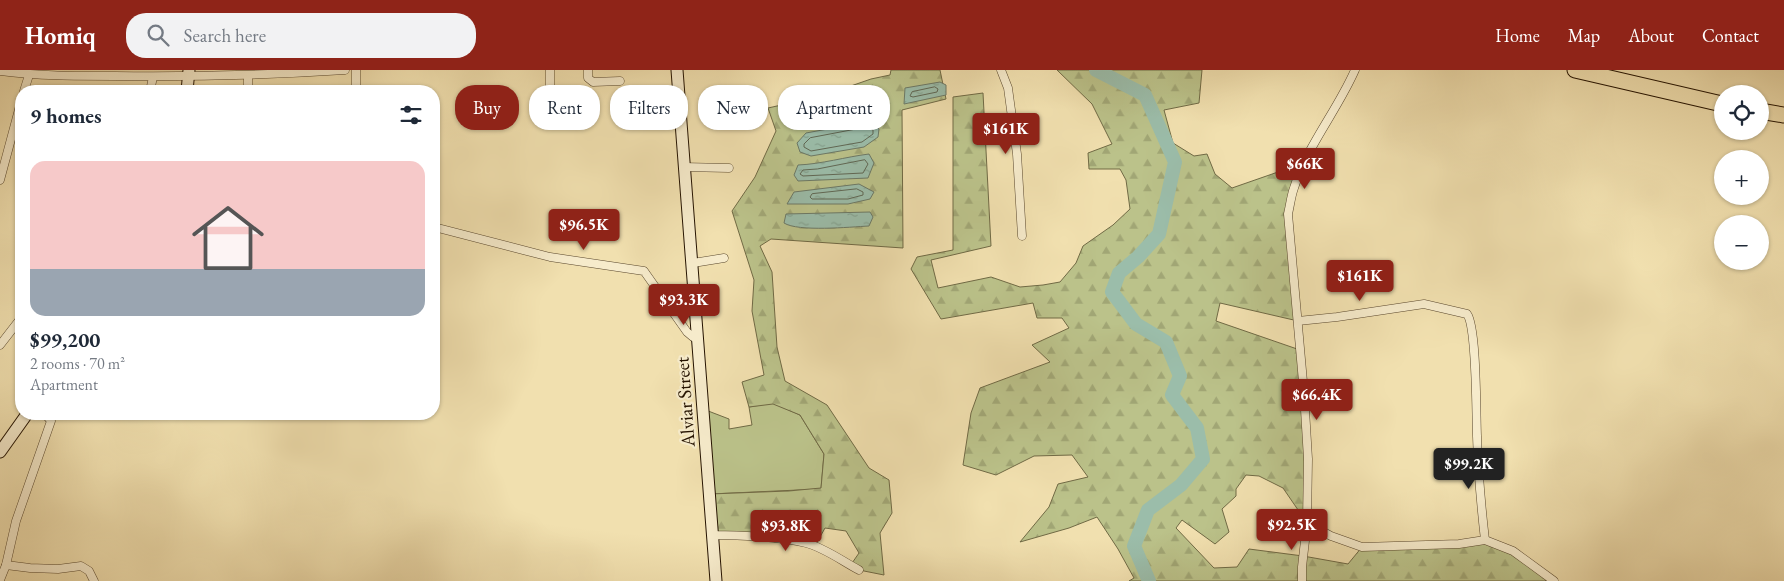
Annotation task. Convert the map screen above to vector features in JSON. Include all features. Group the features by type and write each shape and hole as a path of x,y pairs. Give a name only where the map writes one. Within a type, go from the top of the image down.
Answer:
{"highway":[{"path":"1575,70 1604,74 1714,102"},
{"path":"1769,112 1784,115"}],"street":[{"path":"0,71 29,75 153,77 189,74 248,76 344,70"},
{"path":"356,70 356,85"},
{"path":"550,70 550,85"},
{"path":"588,70 588,78 593,82 620,81"},
{"name":"Alviar Street","path":"677,70 716,581"},
{"path":"1001,70 1008,88 1017,154 1022,236"},
{"path":"1302,581 1307,523 1308,459 1288,214 1293,188 1305,161 1341,100 1355,70"},
{"path":"26,85 29,75"},
{"path":"248,76 248,85"},
{"path":"151,85 153,77"},
{"path":"0,180 15,138"},
{"path":"683,167 729,168"},
{"path":"440,229 558,259 644,271 687,332 698,339"},
{"path":"693,263 724,258"},
{"path":"1298,321 1424,304 1467,314 1470,317 1477,406 1479,477 1485,540"},
{"path":"0,345 15,326"},
{"path":"0,452 24,420"},
{"path":"0,580 6,564 16,521 50,420"},
{"path":"1307,523 1331,536 1362,546 1389,547 1459,544 1485,540 1513,551 1549,580"},
{"path":"713,535 760,537 806,543 820,548 858,570"},
{"path":"6,564 30,568 58,569 81,566 89,571 94,581"}],"green space":[{"path":"891,70 940,70 946,99 902,110 903,248 771,239 760,246 772,272 777,347 785,381 827,405 869,468 889,480 892,513 880,533 884,575 859,570 850,566 859,553 846,531 825,528 815,546 713,535 710,494 821,488 824,454 800,415 773,404 749,407 742,382 764,375 752,311 754,280 732,211 755,177 776,131 768,108 778,106 778,130 890,130 890,85 854,85 890,75"},
{"path":"1057,70 1202,70 1199,103 1164,110 1173,143 1194,156 1207,154 1215,174 1232,188 1278,172 1299,174 1288,214 1298,321 1220,303 1216,321 1300,350 1307,523 1283,488 1259,476 1246,475 1236,489 1236,496 1222,509 1229,532 1215,544 1182,520 1176,528 1214,568 1237,567 1249,549 1348,564 1362,547 1489,542 1513,551 1549,577 1545,581 1129,581 1134,578 1097,517 1069,528 1020,542 1049,507 1058,484 1088,477 1072,455 1034,456 996,475 963,465 971,413 980,388 1050,362 1032,345 1069,328 1062,318 1037,318 1033,303 941,319 911,269 917,257 953,250 953,97 983,93 991,246 931,260 938,288 991,277 1020,287 1060,282 1076,263 1083,246 1113,225 1130,209 1126,180 1120,169 1089,169 1088,153 1112,144 1092,104"},
{"path":"773,403 800,415 824,454 821,489 710,494 703,409 729,419 729,429 752,425 749,407"}],"water":[{"path":"940,82 946,85 946,95 904,104 905,88"},
{"path":"822,130 879,130 878,137 864,147 811,156 800,152 797,143 806,133"},
{"path":"869,154 874,163 868,178 798,181 794,175 798,165"},
{"path":"859,184 874,192 870,199 848,204 787,204 794,192"},
{"path":"870,212 873,217 869,226 812,228 791,226 784,223 786,214"}],"waterway":[{"path":"1096,70 1145,95 1175,162 1159,234 1138,257 1119,273 1112,292 1136,324 1166,342 1180,376 1172,395 1197,428 1203,459 1181,485 1148,510 1134,546 1149,581"}]}
